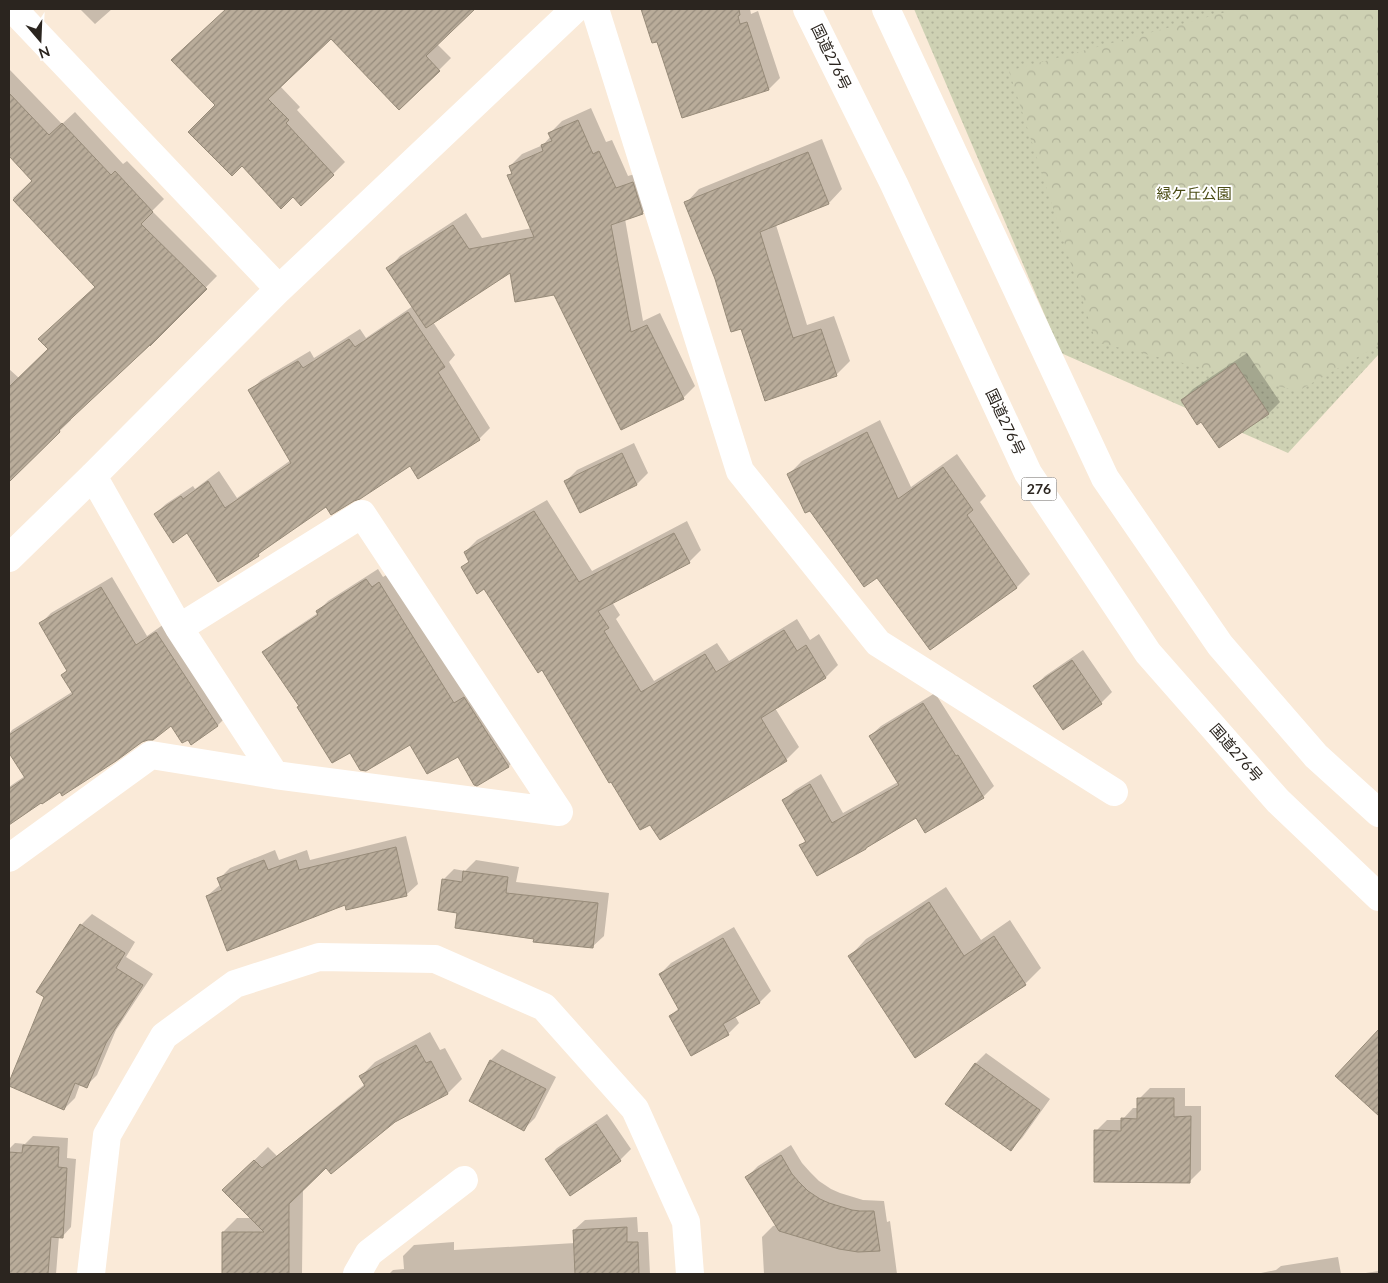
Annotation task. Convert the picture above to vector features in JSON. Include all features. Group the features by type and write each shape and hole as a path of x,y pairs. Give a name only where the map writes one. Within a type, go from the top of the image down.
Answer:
{"main road":[{"path":"13,9 279,289"},
{"path":"9,558 279,289 575,9"},
{"path":"595,9 740,472 878,642 1114,792"},
{"name":"国道276号","path":"807,9 894,184 1028,472 1148,654 1278,801 1379,897"},
{"path":"886,9 1105,478 1220,645 1316,756 1379,813"},
{"path":"93,476 178,628 275,775"},
{"path":"9,858 151,755 275,775 558,812 362,514 178,628"},
{"path":"91,1274 106,1135 164,1036 235,984 319,957 436,960 544,1007 635,1109 686,1222 690,1274"},
{"path":"357,1274 369,1253 464,1180"}],"green space":[{"name":"緑ケ丘公園","path":"914,9 1379,9 1379,354 1288,453 1061,353"},
{"name":"緑ケ丘公園","path":"1237,9 1379,9 1379,345 1298,391 1096,342 1009,71"}],"building":[{"path":"226,9 475,9 426,56 440,71 399,110 331,39 268,99 289,120 286,123 334,175 301,206 293,197 281,209 242,166 232,176 188,132 215,105 171,60"},
{"path":"641,9 739,9 740,24 747,22 769,90 682,118 657,42 652,43"},
{"path":"9,93 49,135 62,123 111,175 115,171 153,212 141,224 207,289 150,346 59,430 60,432 9,482 9,387 48,349 38,339 95,287 13,200 32,181 9,156"},
{"path":"578,120 593,154 599,151 616,188 633,182 643,214 611,225 631,332 647,325 684,399 621,430 554,295 515,302 510,273 426,328 386,268 453,225 469,249 534,237 507,175 512,174 509,166 543,151 541,145 552,141 548,133"},
{"path":"808,152 829,204 760,232 793,338 821,329 837,376 765,401 741,329 731,332 715,279 684,202"},
{"path":"408,312 445,367 438,372 480,440 418,479 410,466 360,499 331,515 326,507 258,554 259,556 218,582 187,533 173,543 154,514 181,496 183,499 208,481 225,508 291,463 248,390 298,361 303,368 349,339 355,347"},
{"path":"1235,363 1269,414 1219,448 1201,422 1197,425 1181,400"},
{"path":"867,432 898,499 943,467 973,510 967,515 1017,588 930,650 877,578 864,587 810,511 805,513 787,474"},
{"path":"622,453 637,485 580,513 564,481"},
{"path":"534,511 579,582 674,533 690,563 598,611 609,628 604,631 641,692 705,654 716,672 784,630 797,651 806,645 826,678 761,718 787,761 660,840 650,825 640,830 611,782 609,783 542,670 538,673 484,589 477,594 461,567 469,562 464,552"},
{"path":"366,579 372,587 379,582 454,703 464,697 509,767 477,786 474,785 458,757 427,774 410,745 366,771 360,770 350,753 332,763 297,707 299,706 262,652 318,615 316,611"},
{"path":"101,587 136,645 156,632 218,726 191,745 188,740 182,743 171,726 153,740 142,742 62,796 60,792 9,825 9,789 25,778 9,753 9,735 73,694 61,675 67,671 39,623"},
{"path":"1072,660 1102,704 1063,730 1033,686"},
{"path":"923,703 984,798 925,833 916,818 817,876 799,845 806,842 782,800 810,784 832,823 899,785 869,736"},
{"path":"396,847 407,896 346,910 345,905 227,951 206,896 222,890 217,878 264,860 268,870 296,860 299,870"},
{"path":"463,871 508,877 506,893 598,903 593,948 533,942 534,939 455,928 457,913 438,910 442,879 462,882"},
{"path":"929,902 964,956 994,936 1026,985 915,1058 848,956"},
{"path":"80,924 125,953 116,968 143,985 106,1043 87,1088 75,1083 64,1110 9,1086 9,1082 44,997 36,992"},
{"path":"723,938 760,1003 723,1024 729,1035 691,1056 669,1016 679,1010 659,974"},
{"path":"1379,1029 1379,1116 1335,1076"},
{"path":"416,1045 426,1063 431,1061 448,1094 395,1122 331,1174 326,1168 289,1204 289,1274 222,1274 222,1232 264,1232 222,1190 254,1160 262,1168 365,1086 359,1076"},
{"path":"490,1060 546,1089 524,1131 469,1101"},
{"path":"975,1063 1040,1110 1011,1151 945,1104"},
{"path":"1137,1098 1174,1098 1174,1117 1191,1116 1190,1183 1094,1182 1094,1130 1121,1131 1121,1118 1137,1119"},
{"path":"596,1124 621,1161 570,1196 545,1159"},
{"path":"23,1145 59,1147 58,1167 67,1168 63,1238 51,1237 48,1274 9,1274 9,1152 22,1153"},
{"path":"781,1155 799,1182 820,1199 852,1210 874,1211 880,1251 858,1252 839,1249 779,1231 745,1177"},
{"path":"627,1227 627,1242 638,1242 639,1274 575,1274 573,1230"}]}
